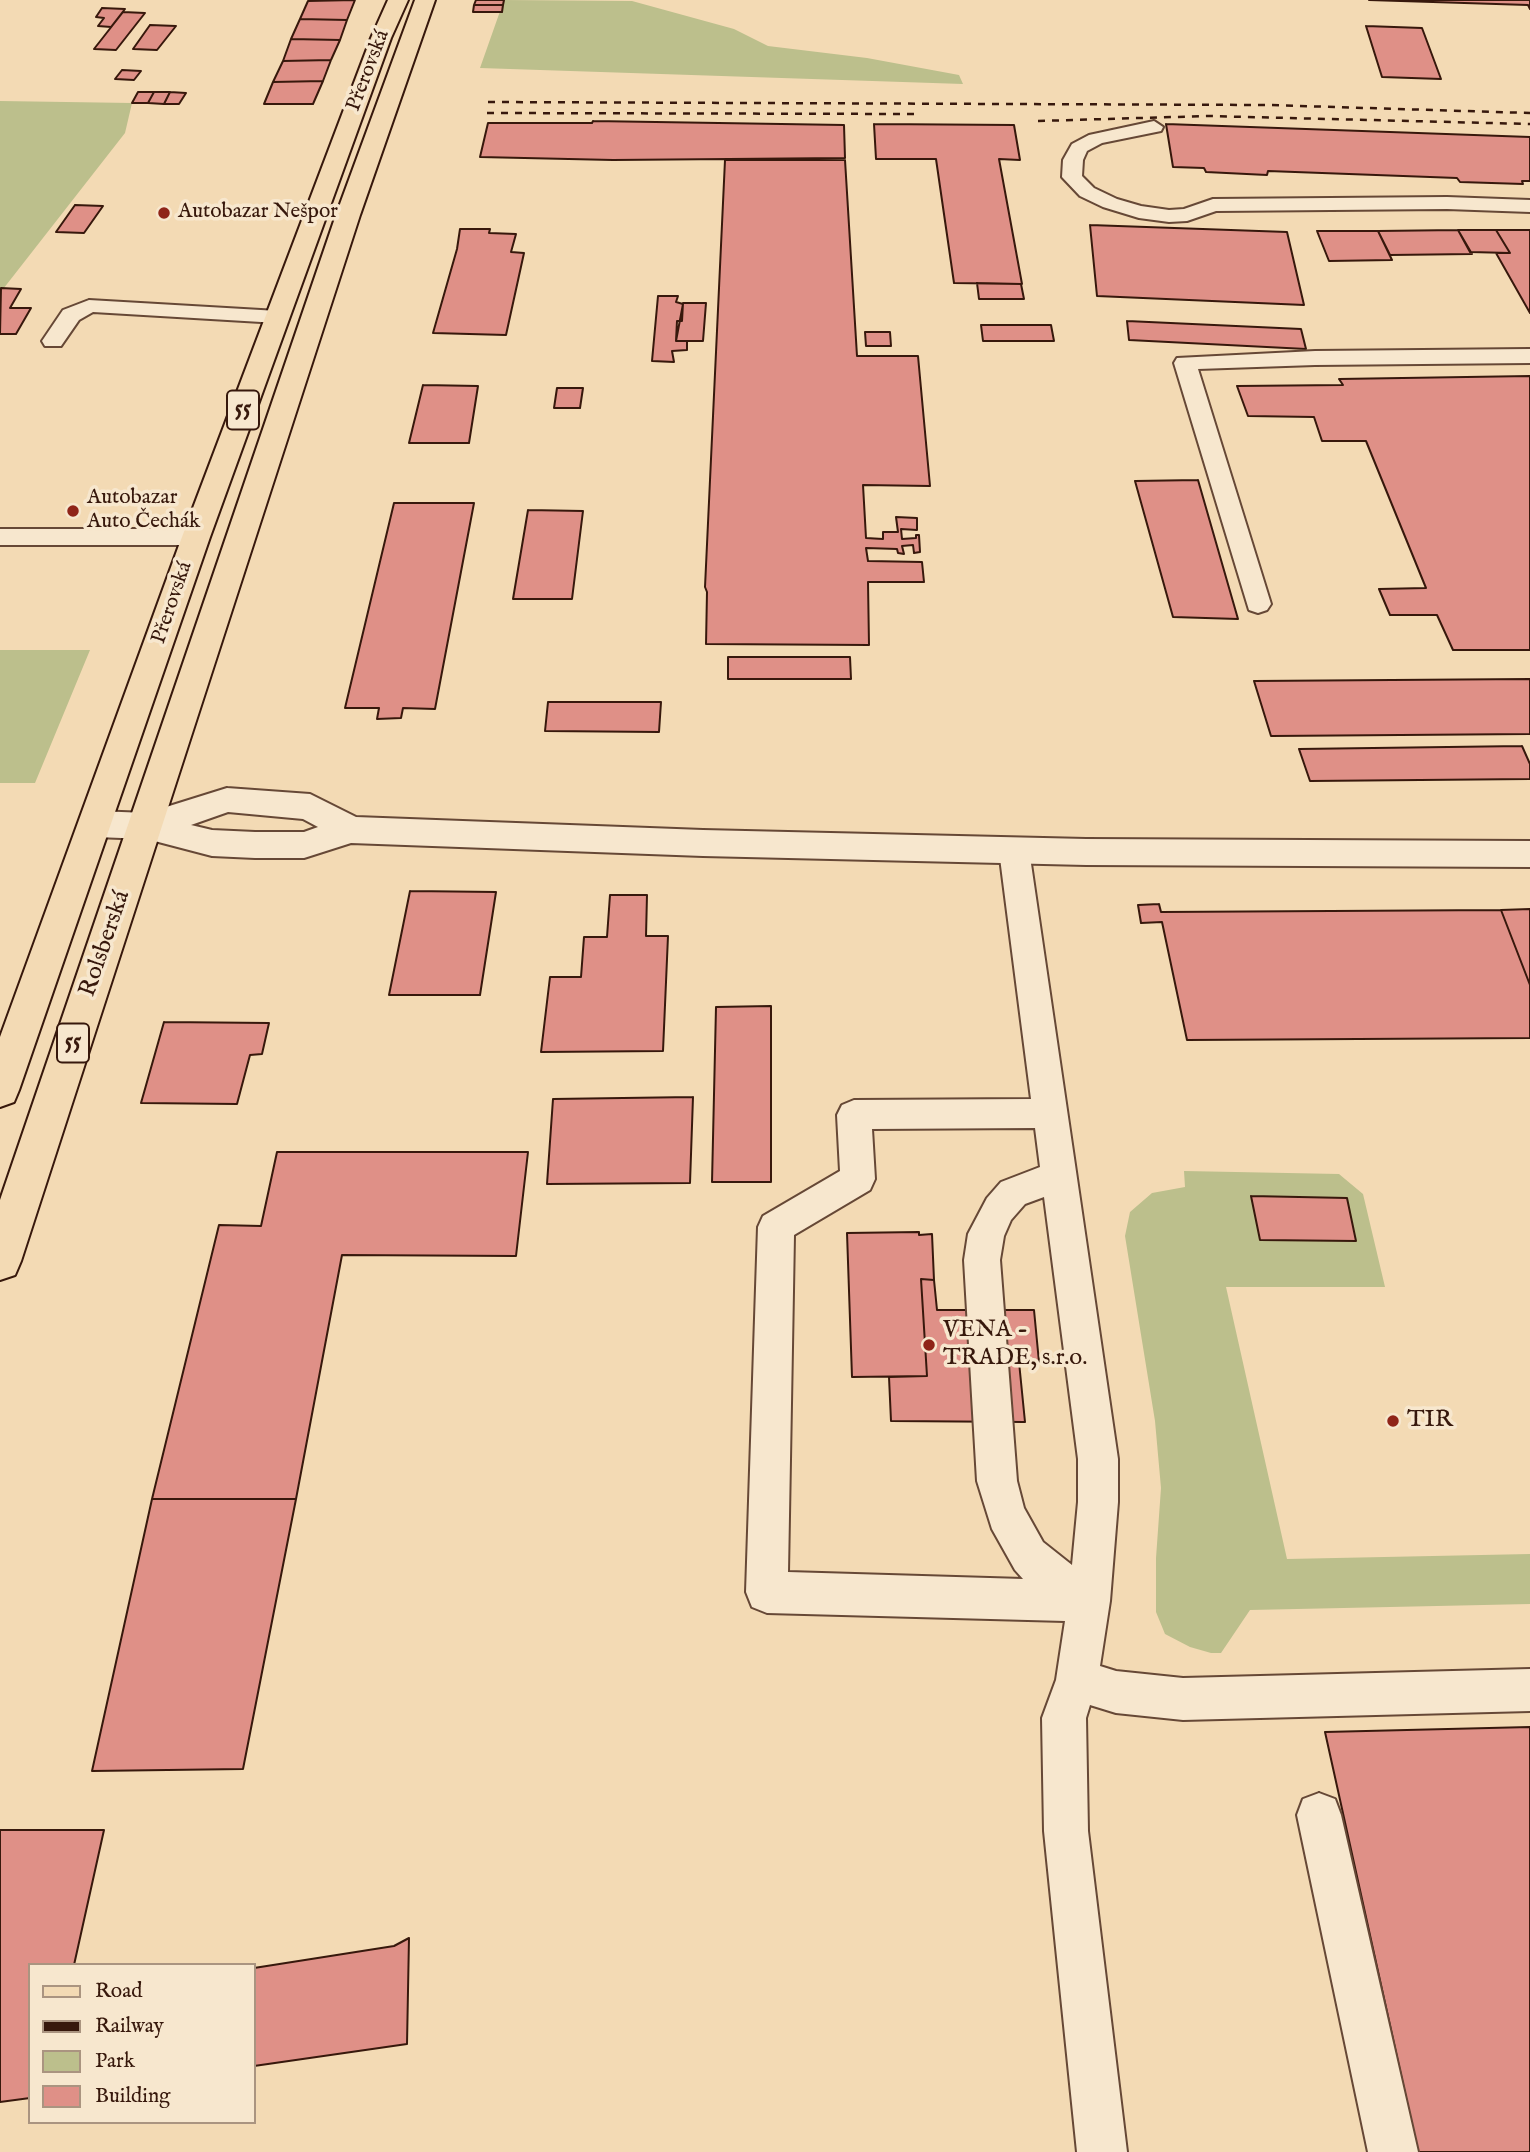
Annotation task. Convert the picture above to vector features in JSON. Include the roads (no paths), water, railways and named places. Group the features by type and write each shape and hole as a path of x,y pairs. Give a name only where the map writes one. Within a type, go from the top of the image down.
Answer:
{"main road":[{"name":"Přerovská","path":"0,1090 196,537 381,38 398,0"},
{"name":"Přerovská","path":"147,826 348,215 425,0"},
{"name":"Rolsberská","path":"0,1261 147,826"}],"street":[{"path":"96,824 147,826 212,843 255,845 303,845 350,830 677,842 1014,849 1530,854"}],"lane":[{"path":"1154,127 1096,139 1079,148 1073,160 1072,177 1087,192 1110,203 1139,212 1169,216 1187,215 1213,205 1447,203 1530,206"},
{"path":"53,341 71,316 89,306 278,317"},
{"path":"1258,604 1185,363 1315,358 1530,356"},
{"path":"0,537 196,537"},
{"path":"1014,849 1098,1459 1098,1502 1089,1601 1077,1680 1064,1718 1066,1831 1102,2152"},
{"path":"1051,1113 854,1115 858,1179 776,1227 767,1592 1089,1601"},
{"path":"1060,1179 1032,1184 1013,1193 999,1209 986,1234 982,1260 998,1481 1006,1515 1029,1556 1045,1571 1089,1601"},
{"path":"1077,1680 1116,1692 1183,1699 1530,1690"},
{"path":"1319,1815 1393,2152"}],"railway":[{"path":"488,102 1268,105 1530,113"},
{"path":"487,113 914,114"},
{"path":"1038,121 1208,116 1530,124"}],"place":[{"name":"Autobazar Nešpor","path":"164,213"},
{"name":"Autobazar Auto Čechák","path":"73,511"},
{"name":"VENA - TRADE, s.r.o.","path":"929,1345"},
{"name":"TIR","path":"1393,1421"}]}
